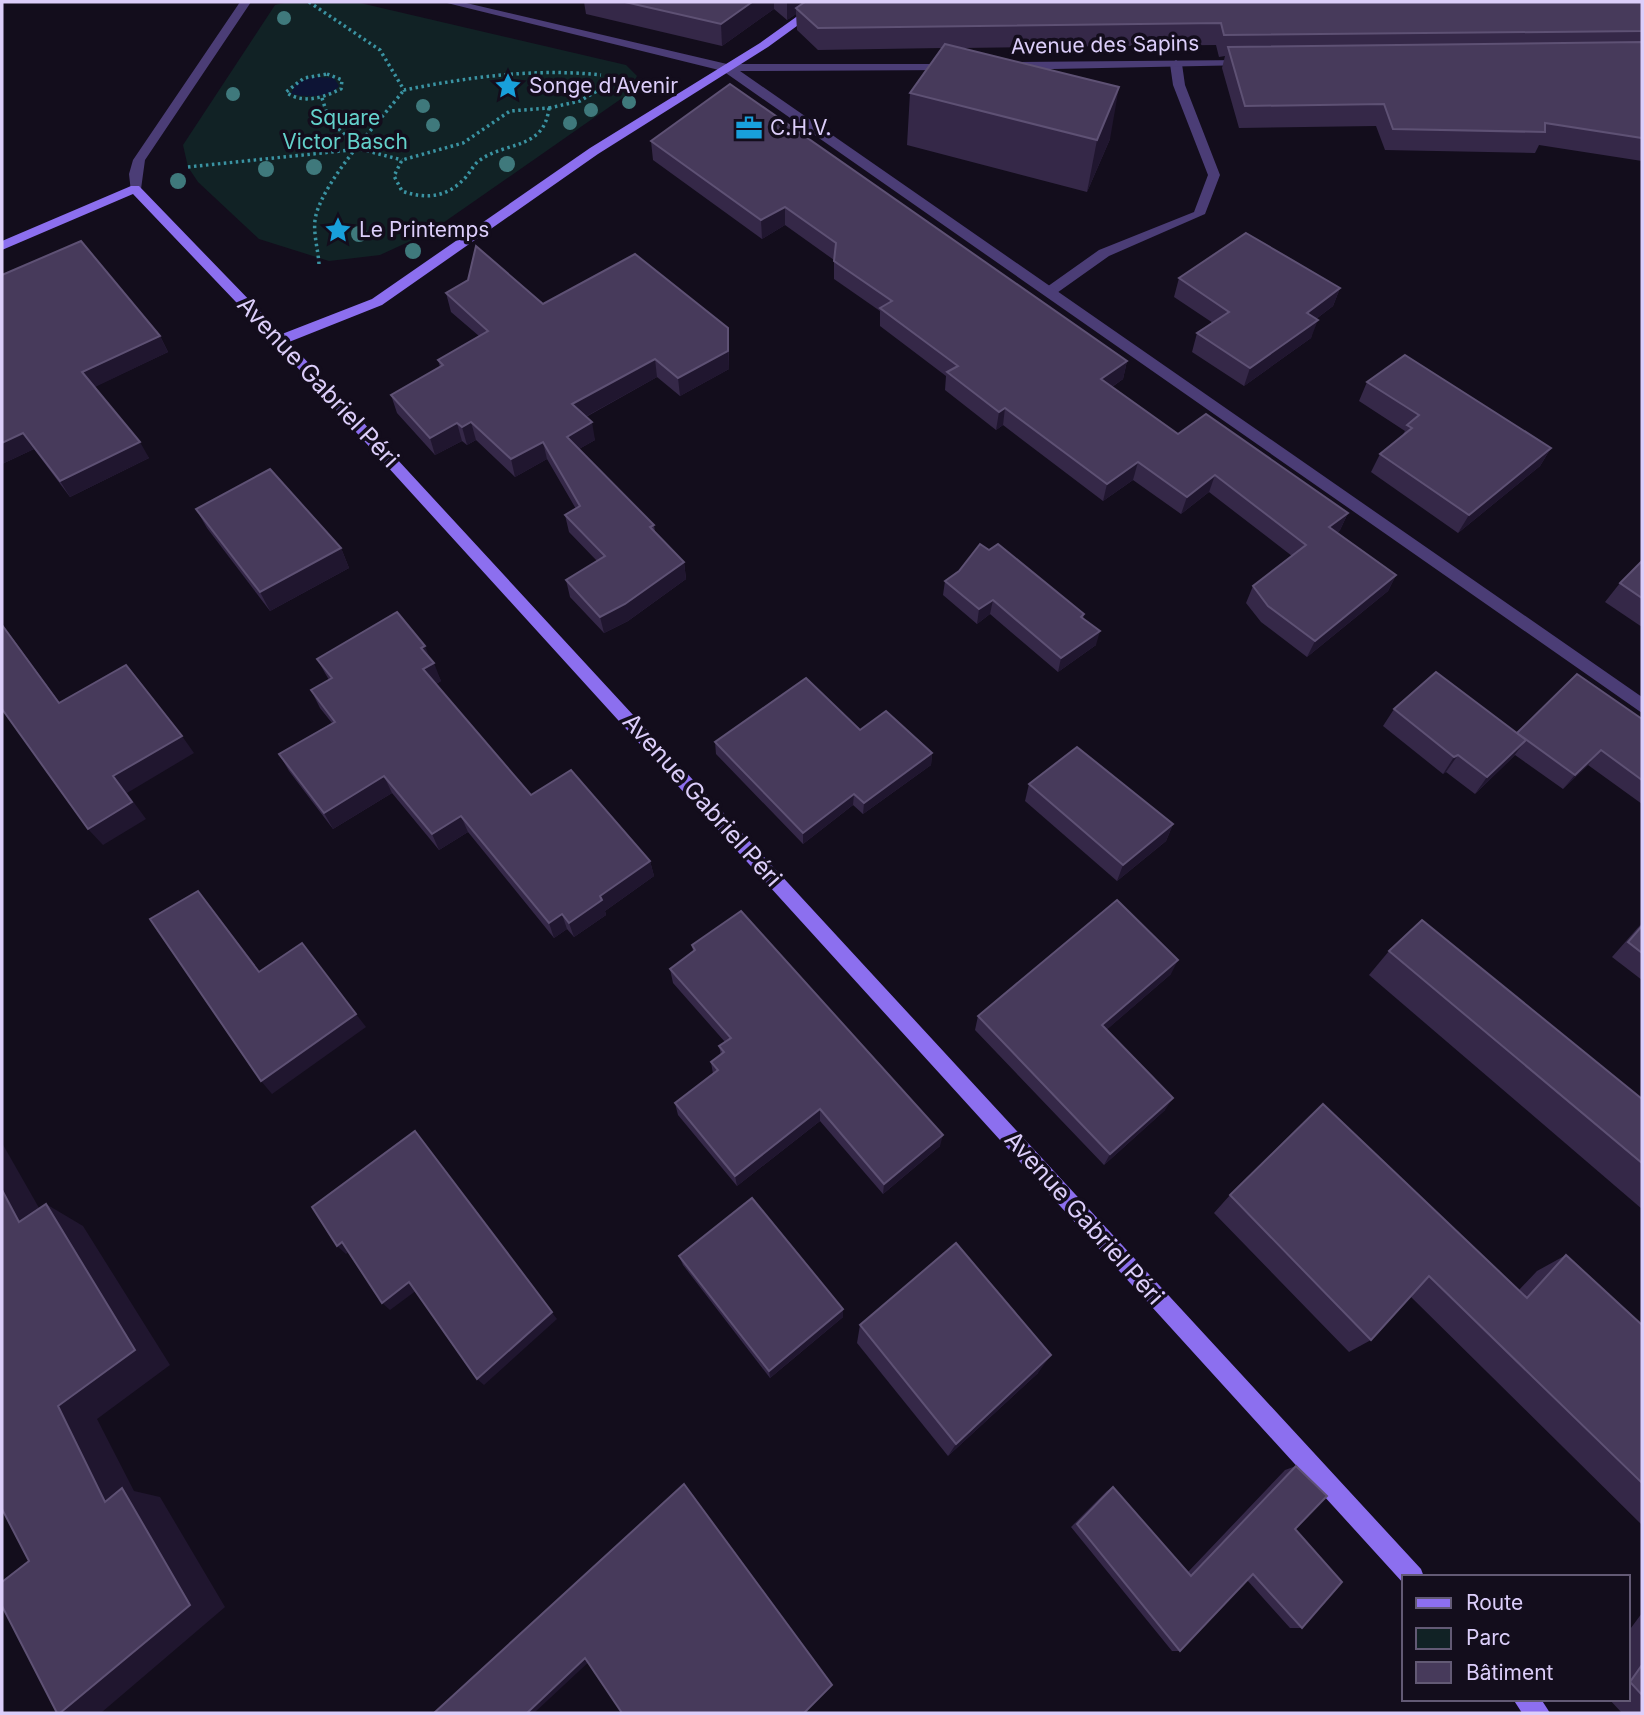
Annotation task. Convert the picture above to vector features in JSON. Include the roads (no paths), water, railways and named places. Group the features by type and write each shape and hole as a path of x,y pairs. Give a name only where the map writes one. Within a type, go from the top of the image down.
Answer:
{"street":[{"path":"2,246 135,189 139,160 245,2"},
{"path":"449,2 727,68 959,66"},
{"path":"280,340 377,302 614,138 727,68 824,2"},
{"name":"Avenue des Sapins","path":"1000,66 1258,63"},
{"path":"1049,292 1104,253 1199,214 1214,175 1180,85 1175,64"},
{"path":"727,68 1642,706"},
{"name":"Avenue Gabriel Péri","path":"135,189 280,340 1411,1575"}],"water":[{"path":"313,77 334,78 339,86 323,95 291,94 296,83"}],"place":[{"name":"Songe d'Avenir","path":"508,86"},
{"name":"C.H.V.","path":"749,128"},
{"name":"Le Printemps","path":"338,230"}],"park label":[{"name":"Square Victor Basch","path":"345,130"}]}
